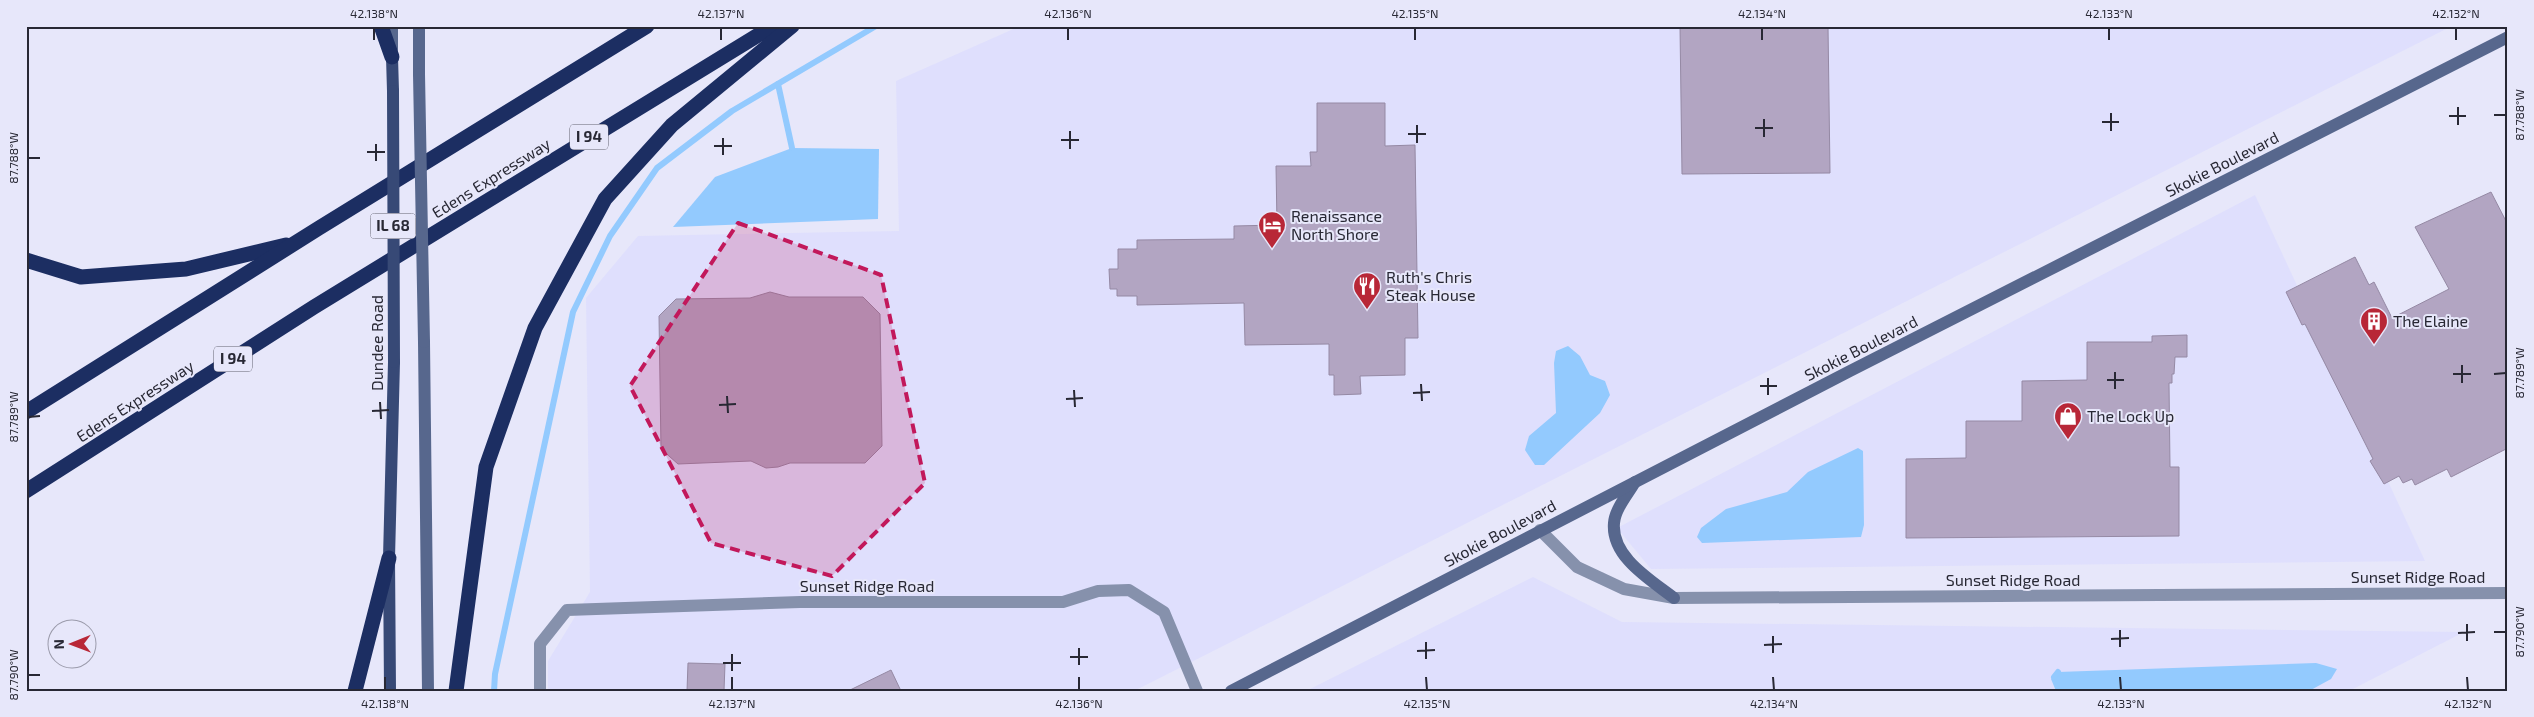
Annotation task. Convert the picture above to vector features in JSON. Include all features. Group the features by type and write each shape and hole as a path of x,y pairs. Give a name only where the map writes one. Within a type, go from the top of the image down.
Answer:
{"highway":[{"path":"382,26 392,58"},
{"path":"26,412 647,26"},
{"name":"Edens Expressway","path":"26,491 314,307 773,26"},
{"path":"456,691 486,467 535,328 605,200 672,125 792,26"},
{"path":"26,260 81,277 186,269 300,242"},
{"path":"26,504 61,470"},
{"path":"355,691 389,558"}],"main road":[{"name":"Dundee Road","path":"390,691 389,558 394,362 392,26"},
{"path":"419,26 428,691"},
{"name":"Skokie Boulevard","path":"1231,691 1635,481 2508,37"},
{"path":"1635,481 1616,512 1614,522 1618,546 1647,577 1674,598"}],"street":[{"name":"Sunset Ridge Road","path":"1540,530 1578,567 1624,589 1674,598 2508,593"},
{"name":"Sunset Ridge Road","path":"540,691 540,644 567,610 800,602 1063,602 1098,591 1129,590 1164,612 1197,691"}],"highlighted area":[{"path":"738,223 881,275 925,483 832,576 711,543 630,386"}],"shaded area":[{"path":"1020,26 2452,26 1134,691 548,691 548,661 590,592 586,298 638,236 899,231 896,81"},
{"path":"2255,195 2425,561 1651,569 1617,528"},
{"path":"1533,577 1622,622 2464,632 2349,691 1306,691"}],"water":[{"path":"792,148 879,149 878,219 673,227 715,177"},
{"path":"1568,346 1580,356 1590,375 1605,381 1610,395 1600,413 1544,465 1535,465 1525,450 1529,436 1556,413 1554,363 1556,351"},
{"path":"1858,448 1863,451 1864,525 1861,537 1702,543 1697,537 1701,528 1726,509 1787,492 1808,472"},
{"path":"2316,663 2337,669 2331,679 2309,691 2056,691 2051,679 2058,672"}],"building":[{"path":"1680,26 1828,26 1830,173 1682,174"},
{"name":"Renaissance North Shore","path":"1317,103 1385,103 1385,146 1415,145 1418,338 1405,338 1405,375 1360,376 1361,394 1334,395 1334,375 1329,375 1329,344 1245,345 1244,303 1137,305 1137,296 1117,296 1117,289 1110,289 1109,269 1118,269 1118,249 1137,249 1137,240 1234,239 1234,226 1277,225 1276,166 1311,166 1310,152 1317,152"},
{"name":"The Elaine","path":"2491,192 2508,225 2508,448 2451,477 2447,469 2415,485 2412,479 2403,483 2399,476 2384,484 2370,461 2373,459 2305,324 2302,325 2286,292 2355,257 2369,285 2374,282 2392,318 2449,289 2415,227"},
{"path":"770,292 789,297 863,297 880,314 882,446 865,463 790,463 766,468 751,461 678,464 661,449 659,316 676,299 750,298"},
{"name":"The Lock Up","path":"2187,335 2187,357 2175,357 2172,383 2169,383 2170,467 2179,467 2179,536 1906,538 1906,459 1966,458 1966,421 2022,421 2022,381 2087,380 2087,342 2152,342 2152,336"},
{"path":"688,663 725,664 724,691 687,691"},
{"path":"891,670 901,691 848,691"}],"waterway":[{"path":"494,691 495,674 573,312 610,236 657,168 732,111 876,26"},
{"path":"778,84 792,148"},
{"path":"2054,677 2058,672"}],"place":[{"name":"Renaissance North Shore","path":"1272,249"},
{"name":"Ruth's Chris Steak House","path":"1367,310"},
{"name":"The Elaine","path":"2374,345"},
{"name":"The Lock Up","path":"2068,440"}]}
